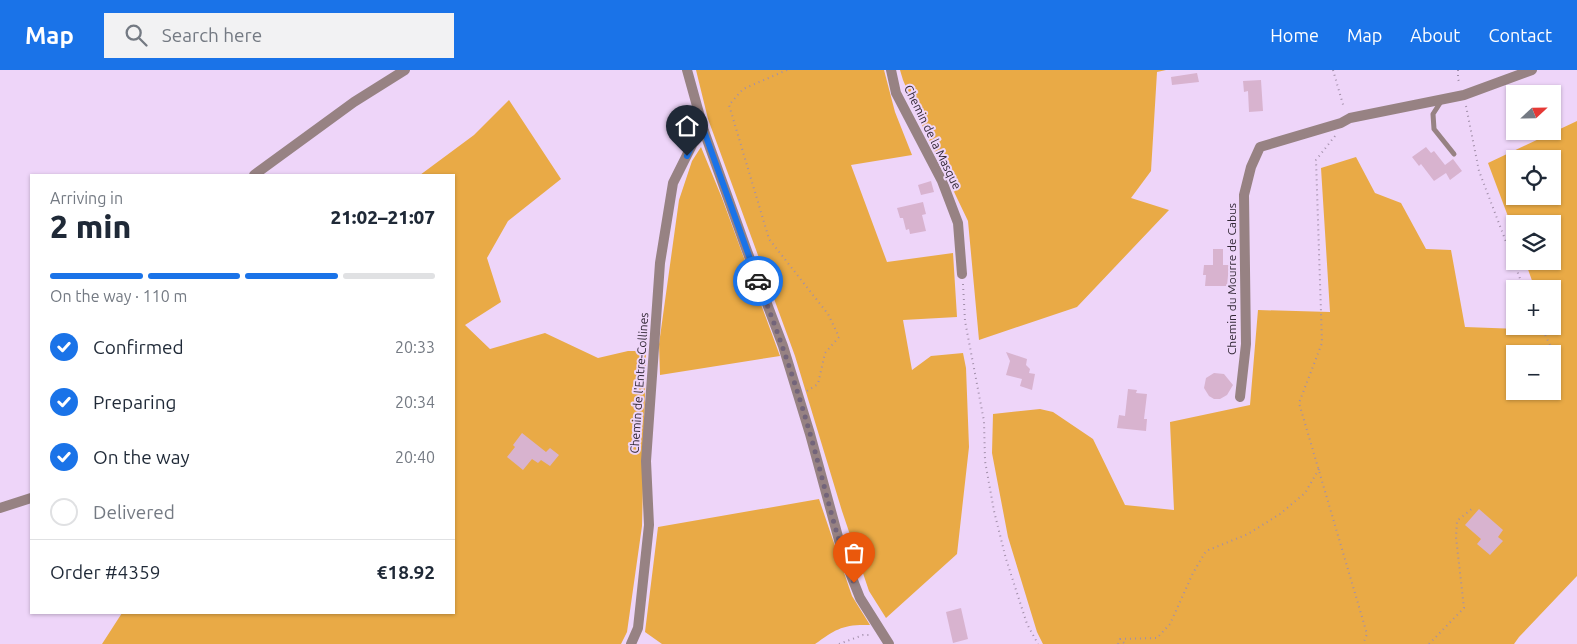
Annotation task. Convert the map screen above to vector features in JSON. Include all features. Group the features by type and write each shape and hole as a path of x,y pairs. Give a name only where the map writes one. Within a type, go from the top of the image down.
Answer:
{"street":[{"path":"255,174 354,102 405,70"},
{"path":"687,70 704,131 783,346 810,434 843,554 860,598 887,640"},
{"name":"Chemin de la Masque","path":"891,70 896,93 942,181 958,223 962,274"},
{"name":"Chemin du Mourre de Cabus","path":"1240,397 1246,344 1244,195 1250,167 1260,147 1342,123 1350,118 1464,95 1532,70"},
{"name":"Chemin de l'Entre-Collines","path":"631,644 638,628 649,525 646,460 660,263 673,182 693,143 704,131"},
{"path":"0,508 30,498"}],"lane":[{"path":"1443,100 1433,114 1434,129 1454,154"}],"path":[{"path":"787,70 743,89 729,105 768,239 828,314 838,337 826,353 818,384 799,397"},
{"path":"1333,70 1345,111 1350,118"},
{"path":"1458,70 1458,79 1464,95 1480,171 1521,280"},
{"path":"1338,132 1316,160 1322,343 1299,403 1367,634 1364,644"},
{"path":"962,274 965,321 984,420 985,461 994,511 1006,559 1028,624 1038,644"},
{"path":"1120,639 1157,638 1170,624 1206,551 1248,534 1280,514 1305,493 1319,469"},
{"path":"1429,644 1464,608 1456,529 1457,521 1474,508"},
{"path":"839,644 863,635 887,640"},
{"path":"1118,644 1120,639"},
{"path":"1120,639 1125,644"}],"shaded area":[{"path":"696,70 884,70 895,112 912,155 851,165 887,262 953,253 957,317 903,320 912,370 931,356 963,353 966,368 969,447 957,554 886,618 869,591 842,511 795,356 708,119"},
{"path":"900,70 1166,70 1157,72 1151,171 1131,198 1169,210 1077,307 979,340 968,221 922,125"},
{"path":"509,100 561,179 508,221 487,258 501,302 465,325 490,349 545,333 598,358 628,351 646,351 642,526 627,632 621,644 102,644 121,614 455,614 455,174 421,174 474,135"},
{"path":"1577,121 1577,576 1514,644 1043,644 1037,632 1008,537 992,453 993,414 1040,409 1053,412 1093,439 1125,505 1174,510 1170,422 1250,405 1258,310 1330,312 1321,168 1356,157 1375,193 1401,203 1426,249 1451,250 1465,327 1506,328 1506,335 1561,335 1561,280 1532,280 1528,270 1561,270 1561,215 1508,215 1488,163 1506,155 1506,205 1561,205 1561,150 1516,150 1537,140 1561,140 1561,129"},
{"path":"701,147 722,198 780,356 660,375 659,344 679,200 692,161"},
{"path":"819,499 852,596 870,625 853,625 840,628 815,644 662,644 645,632 658,527"}],"building":[{"path":"1197,73 1199,82 1172,85 1171,77"},
{"path":"1261,80 1263,111 1249,112 1248,91 1244,92 1243,81"},
{"path":"1426,147 1431,153 1434,151 1445,165 1453,159 1462,171 1450,180 1446,173 1434,181 1421,164 1419,166 1412,157"},
{"path":"931,181 934,192 921,195 918,185"},
{"path":"923,202 926,214 922,215 926,231 910,234 909,229 906,230 903,218 900,218 897,208"},
{"path":"1213,249 1223,249 1223,265 1229,265 1227,286 1205,286 1206,275 1203,275 1204,265 1213,265"},
{"path":"1006,352 1027,359 1026,365 1030,369 1029,373 1035,374 1032,390 1020,386 1022,379 1006,375 1010,361"},
{"path":"1214,373 1224,374 1233,385 1227,395 1220,399 1214,399 1209,396 1204,388 1206,378"},
{"path":"1128,389 1137,390 1136,393 1147,394 1144,419 1147,419 1146,431 1117,428 1119,415 1125,416"},
{"path":"522,433 546,452 550,448 559,455 550,466 541,460 538,463 532,459 523,470 507,457"},
{"path":"1479,509 1503,530 1498,537 1503,541 1490,555 1477,544 1481,539 1465,525"},
{"path":"961,608 968,639 953,643 946,612"}],"way so far":[{"path":"758,281 783,346 810,434 843,554 854,583"}],"route":[{"path":"687,156 693,143 704,131 758,281"}]}
